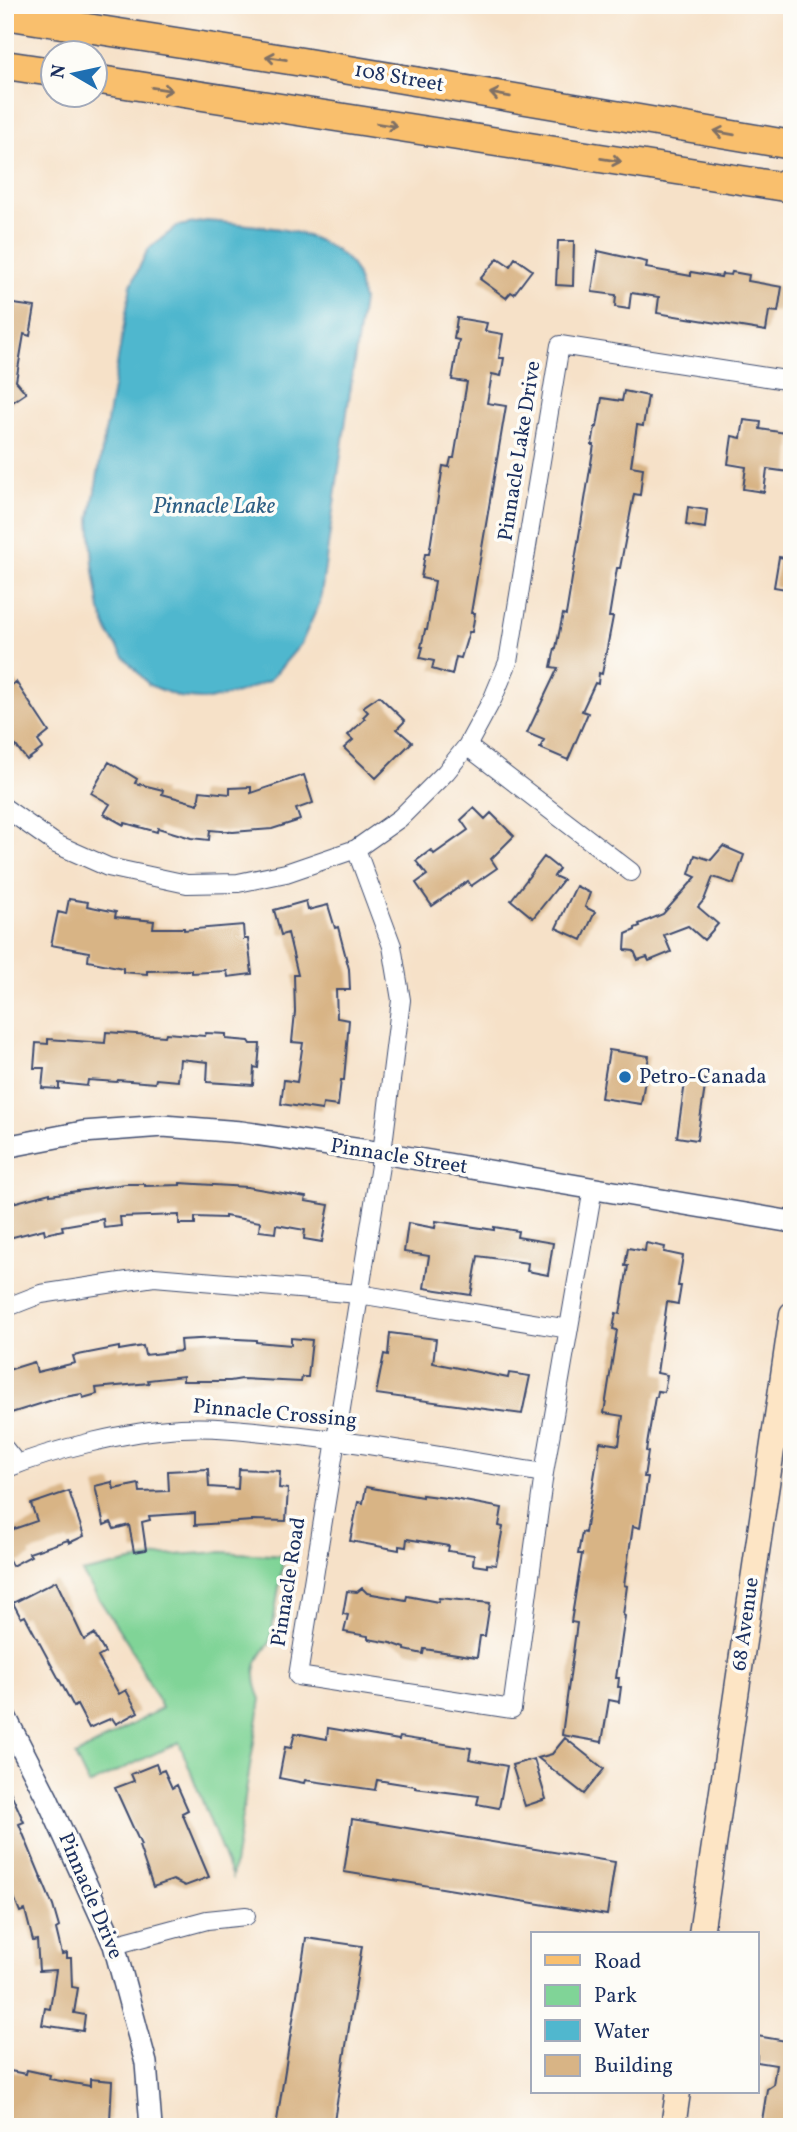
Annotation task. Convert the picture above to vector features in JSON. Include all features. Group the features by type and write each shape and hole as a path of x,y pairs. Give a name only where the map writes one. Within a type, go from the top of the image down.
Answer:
{"main road":[{"name":"108 Street","path":"5,15 792,145"},
{"path":"5,65 38,70"},
{"path":"108,81 792,188"},
{"name":"68 Avenue","path":"701,1932 792,1314"},
{"path":"673,2127 678,2094"}],"street":[{"name":"Pinnacle Lake Drive","path":"5,808 57,844 108,867 187,884 238,883 286,873 356,849 400,818 446,772 467,746 508,662 560,345 792,381"},
{"path":"467,746 631,872"},
{"name":"Pinnacle Road","path":"356,849 392,946 401,1000 382,1153 298,1676 512,1709 544,1473 593,1188"},
{"name":"Pinnacle Street","path":"5,1147 83,1132 163,1126 241,1132 792,1222"},
{"path":"5,1308 41,1294 154,1277 359,1294 569,1329"},
{"name":"Pinnacle Crossing","path":"11,1467 136,1433 181,1428 228,1428 335,1440 544,1473"},
{"path":"5,1449 11,1467"},
{"name":"Pinnacle Drive","path":"5,1716 47,1798 114,1945 146,2063 151,2127"},
{"path":"114,1945 207,1920 246,1916"}],"green space":[{"path":"222,1552 284,1556 270,1643 260,1656 255,1670 261,1699 232,1877 179,1742 89,1785 75,1756 162,1708 129,1645 82,1573 159,1556"}],"water":[{"name":"Pinnacle Lake","path":"207,221 284,230 321,242 337,251 351,264 363,300 320,602 301,644 270,680 241,692 209,700 179,697 149,685 124,657 109,634 100,610 90,519 131,285 148,249 178,226"}],"building":[{"path":"558,241 574,241 573,286 556,285"},
{"path":"598,251 647,262 646,268 691,276 691,272 721,277 722,274 731,275 732,272 749,275 748,281 782,287 778,312 769,311 766,331 657,313 659,297 631,293 629,309 615,307 616,295 592,292"},
{"path":"498,258 510,266 515,258 532,270 514,294 511,292 506,298 480,279"},
{"path":"7,303 35,307 30,336 24,334 16,381 26,393 5,407"},
{"path":"457,318 487,323 485,331 503,334 499,358 504,358 501,376 492,374 487,403 506,406 471,613 475,613 472,632 469,632 461,658 456,657 452,675 432,669 434,661 420,658 435,581 421,578 425,554 429,554 443,466 449,467 451,458 454,458 467,382 452,380 459,340 454,339"},
{"path":"624,391 648,396 643,426 637,425 631,466 643,468 640,495 634,494 620,568 617,568 609,617 613,617 602,674 599,673 598,684 595,683 582,711 588,713 568,760 540,748 544,740 527,733 558,668 551,667 563,614 566,615 592,445 602,398 622,401"},
{"path":"744,420 761,422 760,429 792,434 789,472 767,469 764,492 743,489 746,467 728,464 732,436 741,438"},
{"path":"688,507 707,510 705,528 686,525"},
{"path":"779,557 792,559 792,590 774,587"},
{"path":"16,682 49,732 38,741 43,748 27,760 16,746 12,749 5,740 5,690"},
{"path":"379,696 405,721 397,729 412,742 376,778 344,748 353,740 348,735 365,719 363,717 368,712 363,707"},
{"path":"109,762 137,779 135,783 163,790 162,794 198,804 200,791 230,794 230,788 251,787 251,793 304,775 313,803 296,809 300,820 272,829 233,832 210,830 209,840 191,838 158,828 157,832 125,823 124,825 104,814 110,804 91,793"},
{"path":"474,808 485,819 491,813 514,836 491,859 497,868 471,886 468,881 432,906 416,883 427,875 416,861 431,850 434,854 468,830 461,820"},
{"path":"723,846 744,855 734,884 713,877 704,900 698,907 718,924 704,940 688,926 664,935 671,952 649,961 647,957 638,960 634,951 625,950 626,934 635,930 639,924 663,914 696,877 689,874 695,855 711,860"},
{"path":"544,857 559,869 554,876 563,880 533,918 511,900"},
{"path":"576,886 590,893 585,907 595,912 582,940 556,928"},
{"path":"69,899 88,902 87,906 116,912 115,917 154,921 153,928 184,930 243,925 244,939 248,939 252,974 228,977 227,971 191,973 191,970 147,971 147,974 123,972 123,968 88,961 89,952 51,945 58,912 66,914"},
{"path":"306,901 308,910 328,905 335,928 338,927 349,969 350,990 336,990 337,1018 349,1020 344,1080 341,1080 338,1106 323,1104 322,1110 281,1104 284,1080 297,1082 303,1043 292,1042 295,1012 294,975 298,975 288,933 281,935 274,910"},
{"path":"106,1032 165,1036 166,1033 205,1036 206,1033 226,1034 226,1039 260,1044 253,1085 207,1082 208,1062 180,1059 178,1081 156,1079 155,1083 88,1080 87,1086 59,1083 59,1089 42,1088 44,1068 34,1068 36,1043 48,1044 48,1039 105,1043"},
{"name":"Petro-Canada","path":"609,1050 649,1056 641,1104 601,1098"},
{"path":"686,1076 706,1080 697,1140 677,1137"},
{"path":"180,1183 247,1187 306,1197 305,1201 329,1205 322,1242 304,1239 305,1230 276,1225 275,1233 259,1231 260,1222 225,1216 195,1217 195,1224 179,1224 179,1215 120,1217 121,1226 104,1228 103,1219 62,1226 63,1230 45,1234 44,1229 5,1239 5,1205 50,1193 125,1184 145,1186"},
{"path":"436,1221 518,1231 517,1237 553,1243 548,1275 527,1271 528,1263 478,1256 471,1295 424,1288 429,1256 404,1252 408,1223 435,1228"},
{"path":"646,1243 665,1247 664,1252 683,1256 678,1286 681,1286 678,1304 667,1302 657,1373 667,1375 664,1392 658,1391 655,1397 646,1451 644,1477 648,1477 640,1528 633,1526 624,1585 627,1586 625,1616 616,1678 619,1678 618,1687 621,1687 619,1702 609,1700 602,1742 562,1735 577,1623 571,1622 582,1554 578,1554 582,1532 585,1533 600,1442 619,1445 623,1416 604,1413 617,1330 613,1329 616,1313 620,1314 628,1266 625,1266 628,1248 645,1251"},
{"path":"390,1333 436,1339 433,1363 508,1378 509,1373 530,1376 522,1414 376,1394 384,1354 388,1355"},
{"path":"217,1338 291,1345 291,1338 312,1340 308,1377 302,1377 301,1382 242,1379 183,1381 183,1376 148,1380 149,1383 96,1388 97,1394 83,1398 82,1394 59,1398 8,1414 5,1405 5,1371 34,1362 37,1372 75,1363 73,1356 119,1347 119,1350 143,1346 145,1355 181,1351 180,1340"},
{"path":"208,1469 209,1487 238,1489 239,1469 280,1471 279,1488 288,1489 286,1521 252,1520 195,1525 195,1513 149,1516 150,1520 142,1522 146,1550 134,1552 129,1525 114,1529 111,1522 104,1525 95,1486 112,1482 114,1489 139,1484 140,1492 169,1491 168,1471"},
{"path":"366,1487 502,1508 499,1526 503,1527 496,1565 473,1565 474,1555 448,1551 449,1546 407,1539 406,1547 399,1546 399,1550 350,1541 358,1502 363,1503"},
{"path":"69,1491 84,1536 69,1543 68,1540 29,1553 31,1556 12,1566 5,1552 5,1532 37,1521 31,1504"},
{"path":"56,1581 84,1640 94,1634 105,1653 98,1657 119,1694 126,1690 138,1712 116,1724 112,1718 89,1728 77,1705 74,1707 25,1616 21,1618 13,1603"},
{"path":"362,1588 367,1593 406,1600 407,1596 438,1602 439,1598 490,1603 485,1636 480,1636 477,1657 424,1649 423,1654 391,1643 368,1639 368,1636 344,1632 348,1615 343,1614 347,1591 357,1592"},
{"path":"328,1728 471,1748 469,1759 507,1766 499,1808 477,1804 479,1796 377,1780 375,1790 279,1778 285,1747 291,1748 295,1733 327,1739"},
{"path":"565,1738 604,1769 584,1794 538,1758 552,1754"},
{"path":"534,1759 546,1799 525,1806 512,1765"},
{"path":"156,1764 159,1772 164,1770 172,1788 177,1785 188,1810 182,1813 209,1877 185,1886 173,1880 153,1887 139,1846 141,1845 115,1788 134,1781 131,1774"},
{"path":"5,1780 24,1822 19,1824 53,1906 62,1954 67,1953 67,1958 71,1958 72,1987 78,1988 74,2013 85,2015 83,2031 42,2025 45,2008 50,2009 56,1970 39,1971 37,1940 33,1941 25,1910 20,1912 10,1887 5,1889"},
{"path":"352,1819 615,1862 607,1915 344,1872"},
{"path":"306,1938 362,1946 333,2127 276,2127"},
{"path":"758,2036 792,2042 792,2127 761,2127 767,2089 773,2085 776,2065 758,2062"},
{"path":"5,2070 26,2074 27,2070 50,2075 49,2079 90,2086 90,2079 112,2081 110,2121 104,2120 103,2127 21,2127 5,2124"}],"place":[{"name":"Petro-Canada","path":"625,1077"}]}
